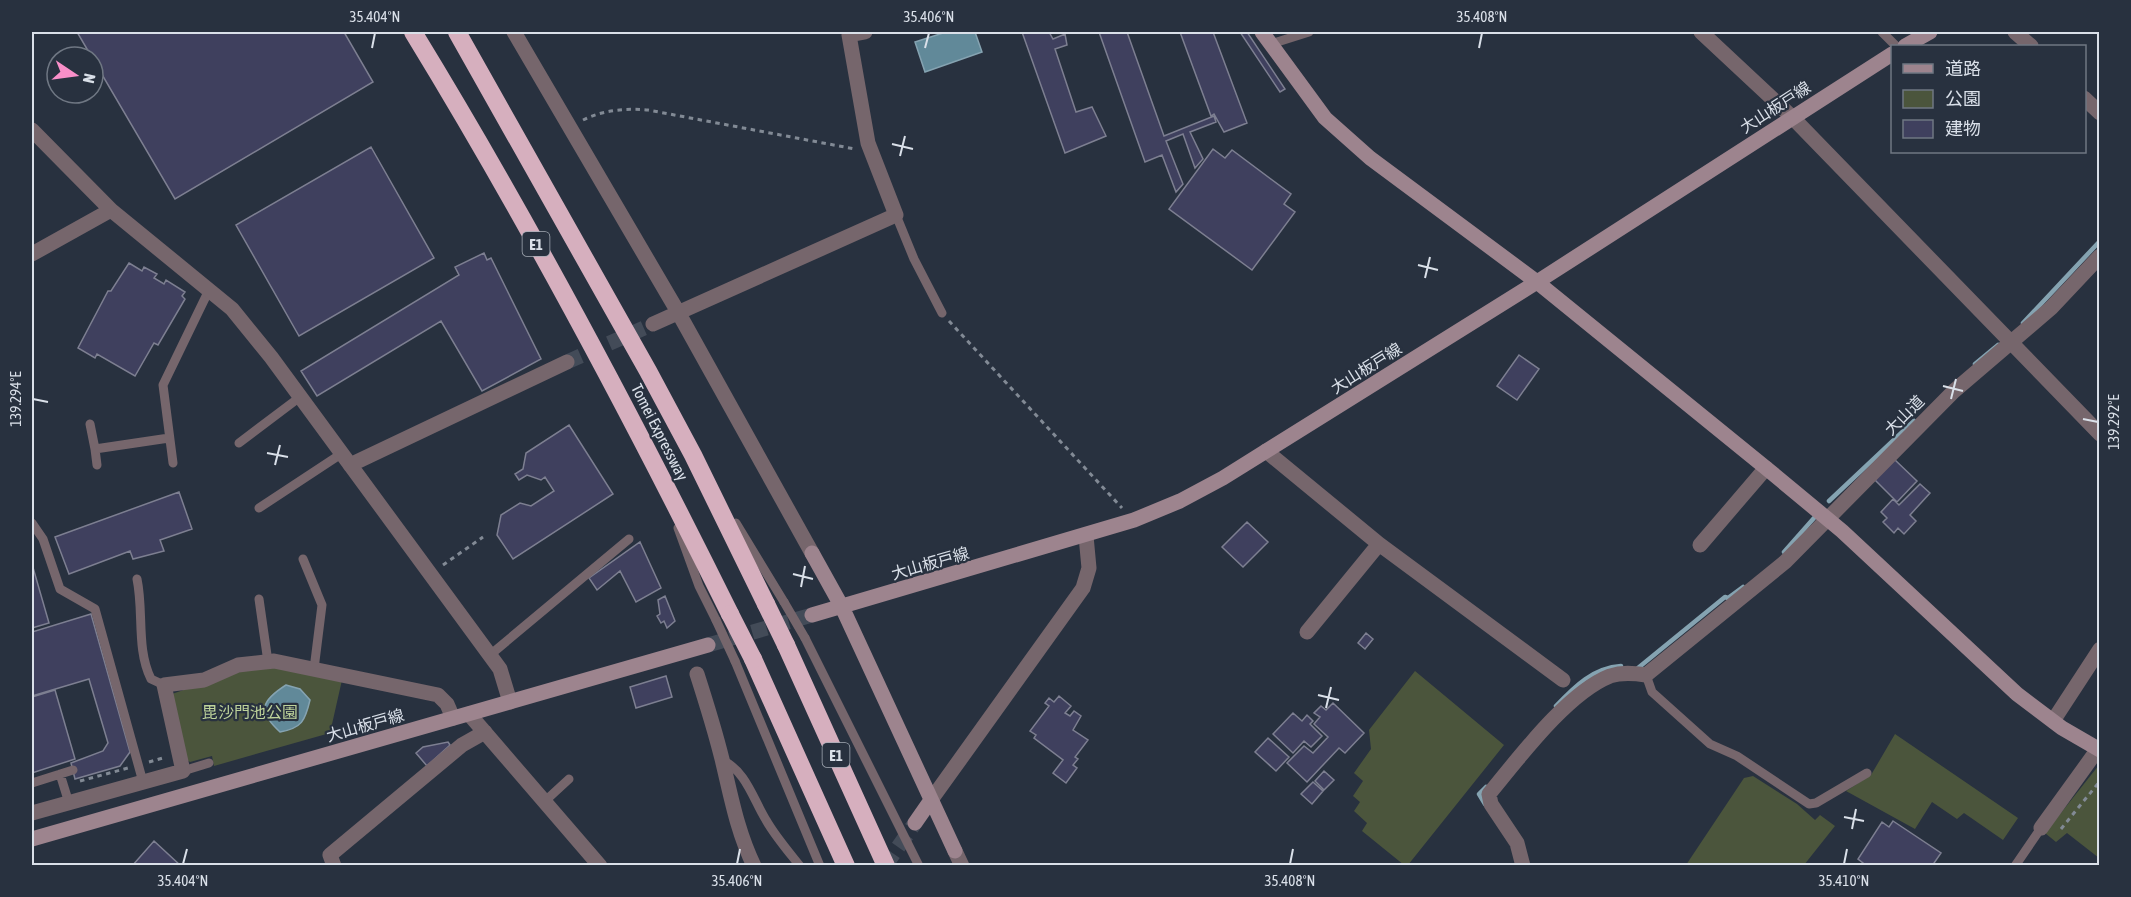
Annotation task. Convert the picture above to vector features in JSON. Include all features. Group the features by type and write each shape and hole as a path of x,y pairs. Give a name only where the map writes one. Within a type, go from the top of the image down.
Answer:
{"highway":[{"name":"Tomei Expressway","path":"413,32 525,223 653,460 723,617 846,866"},
{"name":"Tomei Expressway","path":"457,32 560,210 775,603 786,645 886,866"}],"main road":[{"path":"1907,45 1930,32"},
{"path":"1267,38 1324,118 1370,158 1537,282 1827,517 1998,678 2053,721 2099,750"},
{"name":"大山板戸線","path":"812,615 1086,536 1180,501 1266,451 1537,282 1891,55"},
{"path":"812,553 842,607 954,850"},
{"name":"大山板戸線","path":"32,839 708,645"},
{"path":"915,823 931,800"}],"street":[{"path":"514,32 678,312 812,553"},
{"path":"653,324 896,215 867,143 849,35 865,32"},
{"path":"1701,32 1792,117 2100,434"},
{"path":"2015,32 2030,45"},
{"path":"32,130 111,210 232,309 300,397 500,669 510,702"},
{"path":"32,254 111,210"},
{"name":"大山道","path":"1646,675 1769,576 1954,392 2051,308 2100,256"},
{"path":"345,459 567,362"},
{"path":"1266,451 1379,544 1563,680"},
{"path":"1700,545 1766,468"},
{"path":"931,800 1083,588 1089,568 1086,536"},
{"path":"1307,632 1379,544"},
{"path":"2053,721 2100,649"},
{"path":"32,813 183,771 164,685 204,680 238,665 268,662 314,669 438,695 447,704 453,718"},
{"path":"1523,866 1517,843 1491,804 1489,794 1579,692 1625,672 1646,675"},
{"path":"697,674 722,760 731,805 744,845 754,866"},
{"path":"469,714 600,866"},
{"path":"334,866 330,855 462,745 485,732"},
{"path":"2041,828 2099,750"},
{"path":"954,850 962,866"}],"lane":[{"path":"1267,38 1309,32"},
{"path":"1882,32 1895,45"},
{"path":"896,215 914,260 942,313"},
{"path":"173,463 163,385 209,290"},
{"path":"239,443 300,397"},
{"path":"164,400 175,401"},
{"path":"90,424 97,465"},
{"path":"94,449 170,438"},
{"path":"259,508 345,459"},
{"path":"275,497 281,506"},
{"path":"32,523 43,539 60,590 95,609 143,782"},
{"path":"490,655 629,538"},
{"path":"303,559 322,605 314,669"},
{"path":"301,583 311,578"},
{"path":"137,579 142,603 143,659 151,679 164,685"},
{"path":"259,598 268,662"},
{"path":"775,603 805,638 920,866"},
{"path":"744,660 820,866"},
{"path":"1646,675 1652,692 1710,744 1737,756 1809,804 1816,804 1867,773"},
{"path":"722,760 732,765 745,781 766,821 800,866"},
{"path":"183,771 208,763"},
{"path":"32,783 73,770"},
{"path":"60,774 69,802"},
{"path":"544,802 569,779"},
{"path":"2014,866 2041,828"}],"path":[{"path":"570,127 593,115 628,108 872,152"},
{"path":"942,313 1134,520"},
{"path":"430,574 483,537"},
{"path":"63,786 179,753"}],"green space":[{"name":"毘沙門池公園","path":"274,665 342,680 330,733 214,766 212,756 190,762 184,758 172,694 238,671"},
{"path":"1415,671 1504,745 1408,865 1404,865 1362,831 1367,823 1354,811 1360,802 1353,796 1363,781 1354,773 1371,749 1369,730"},
{"path":"1895,734 2018,818 2003,840 1964,813 1957,819 1932,802 1915,829 1846,791 1871,775"},
{"path":"2099,765 2099,858 2067,833 2056,842 2045,833"},
{"path":"1753,776 1797,804 1815,820 1820,815 1835,826 1804,865 1686,865 1744,778"}],"water":[{"path":"946,32 975,32 982,52 925,72 915,42"},
{"path":"286,685 300,689 310,700 304,718 298,726 280,732 268,718 265,707 271,696"}],"building":[{"path":"77,32 344,32 373,82 175,199 105,80 105,45 85,45"},
{"path":"1022,32 1049,32 1053,39 1065,34 1067,45 1055,49 1076,112 1092,107 1106,136 1065,153"},
{"path":"1099,32 1127,32 1164,136 1214,116 1216,122 1190,132 1203,159 1195,168 1183,134 1166,141 1183,184 1176,192 1162,155 1145,162"},
{"path":"1180,32 1213,32 1247,123 1224,132 1214,114 1211,116"},
{"path":"1240,32 1247,32 1285,89 1280,92"},
{"path":"371,147 434,258 299,336 236,225"},
{"path":"1213,149 1225,158 1232,150 1291,194 1284,204 1295,212 1252,270 1169,209"},
{"path":"484,253 487,260 491,258 541,359 482,391 441,321 317,396 301,371 459,275 455,267"},
{"path":"129,263 142,271 144,267 157,274 154,278 164,284 166,280 185,292 182,296 185,299 158,345 154,343 135,376 97,354 95,358 78,348 108,291 111,291"},
{"path":"1519,355 1539,369 1517,400 1497,386"},
{"path":"569,425 613,494 513,559 497,535 501,515 520,503 531,506 554,491 545,477 541,480 527,475 519,480 515,474 523,469 526,453"},
{"path":"1894,459 1917,481 1897,502 1874,479"},
{"path":"1920,484 1930,493 1910,515 1916,521 1904,534 1898,528 1894,533 1883,522 1887,518 1881,512 1893,499 1899,505"},
{"path":"179,492 192,529 160,540 164,551 133,559 130,551 69,574 55,537"},
{"path":"1247,522 1268,542 1243,567 1222,547"},
{"path":"640,542 661,588 636,602 620,571 597,590 589,578"},
{"path":"32,564 49,623 32,628"},
{"path":"665,596 675,621 667,628 664,621 661,623 657,616 660,614 658,600"},
{"path":"91,614 130,752 120,766 75,779 71,763 103,751 108,743 89,679 32,696 32,632"},
{"path":"1366,633 1373,639 1365,649 1358,643"},
{"path":"666,676 672,697 636,708 630,687"},
{"path":"55,690 75,759 32,773 32,697"},
{"path":"1059,696 1071,706 1065,713 1070,716 1074,711 1081,716 1073,730 1088,740 1075,757 1078,759 1073,765 1077,768 1066,783 1053,773 1063,760 1034,738 1036,735 1030,731 1049,706 1045,703 1049,698 1054,702"},
{"path":"1333,703 1364,733 1345,753 1339,748 1307,782 1287,763 1304,746 1313,753 1328,737 1314,724 1320,717 1314,713 1321,706 1326,710"},
{"path":"1293,713 1302,721 1307,715 1313,721 1310,724 1322,736 1311,747 1304,741 1293,753 1273,734"},
{"path":"1268,738 1289,757 1276,771 1255,752"},
{"path":"448,742 450,745 427,766 416,753 423,747"},
{"path":"1324,771 1334,780 1324,790 1315,781"},
{"path":"1313,782 1323,791 1312,804 1301,794"},
{"path":"1893,821 1941,853 1932,866 1867,866 1858,859 1882,822 1889,827"},
{"path":"154,841 181,866 132,866"}],"waterway":[{"path":"2023,323 2100,241"},
{"path":"1975,364 1998,345"},
{"path":"1829,501 1914,421"},
{"path":"1784,552 1814,518"},
{"path":"1638,668 1725,597 1728,598 1743,587"},
{"path":"1556,706 1593,674 1621,666"},
{"path":"1485,804 1479,794 1486,787"}],"tunnel":[{"path":"567,362 653,324"},
{"path":"708,645 812,615"},
{"path":"885,866 915,823"}]}
